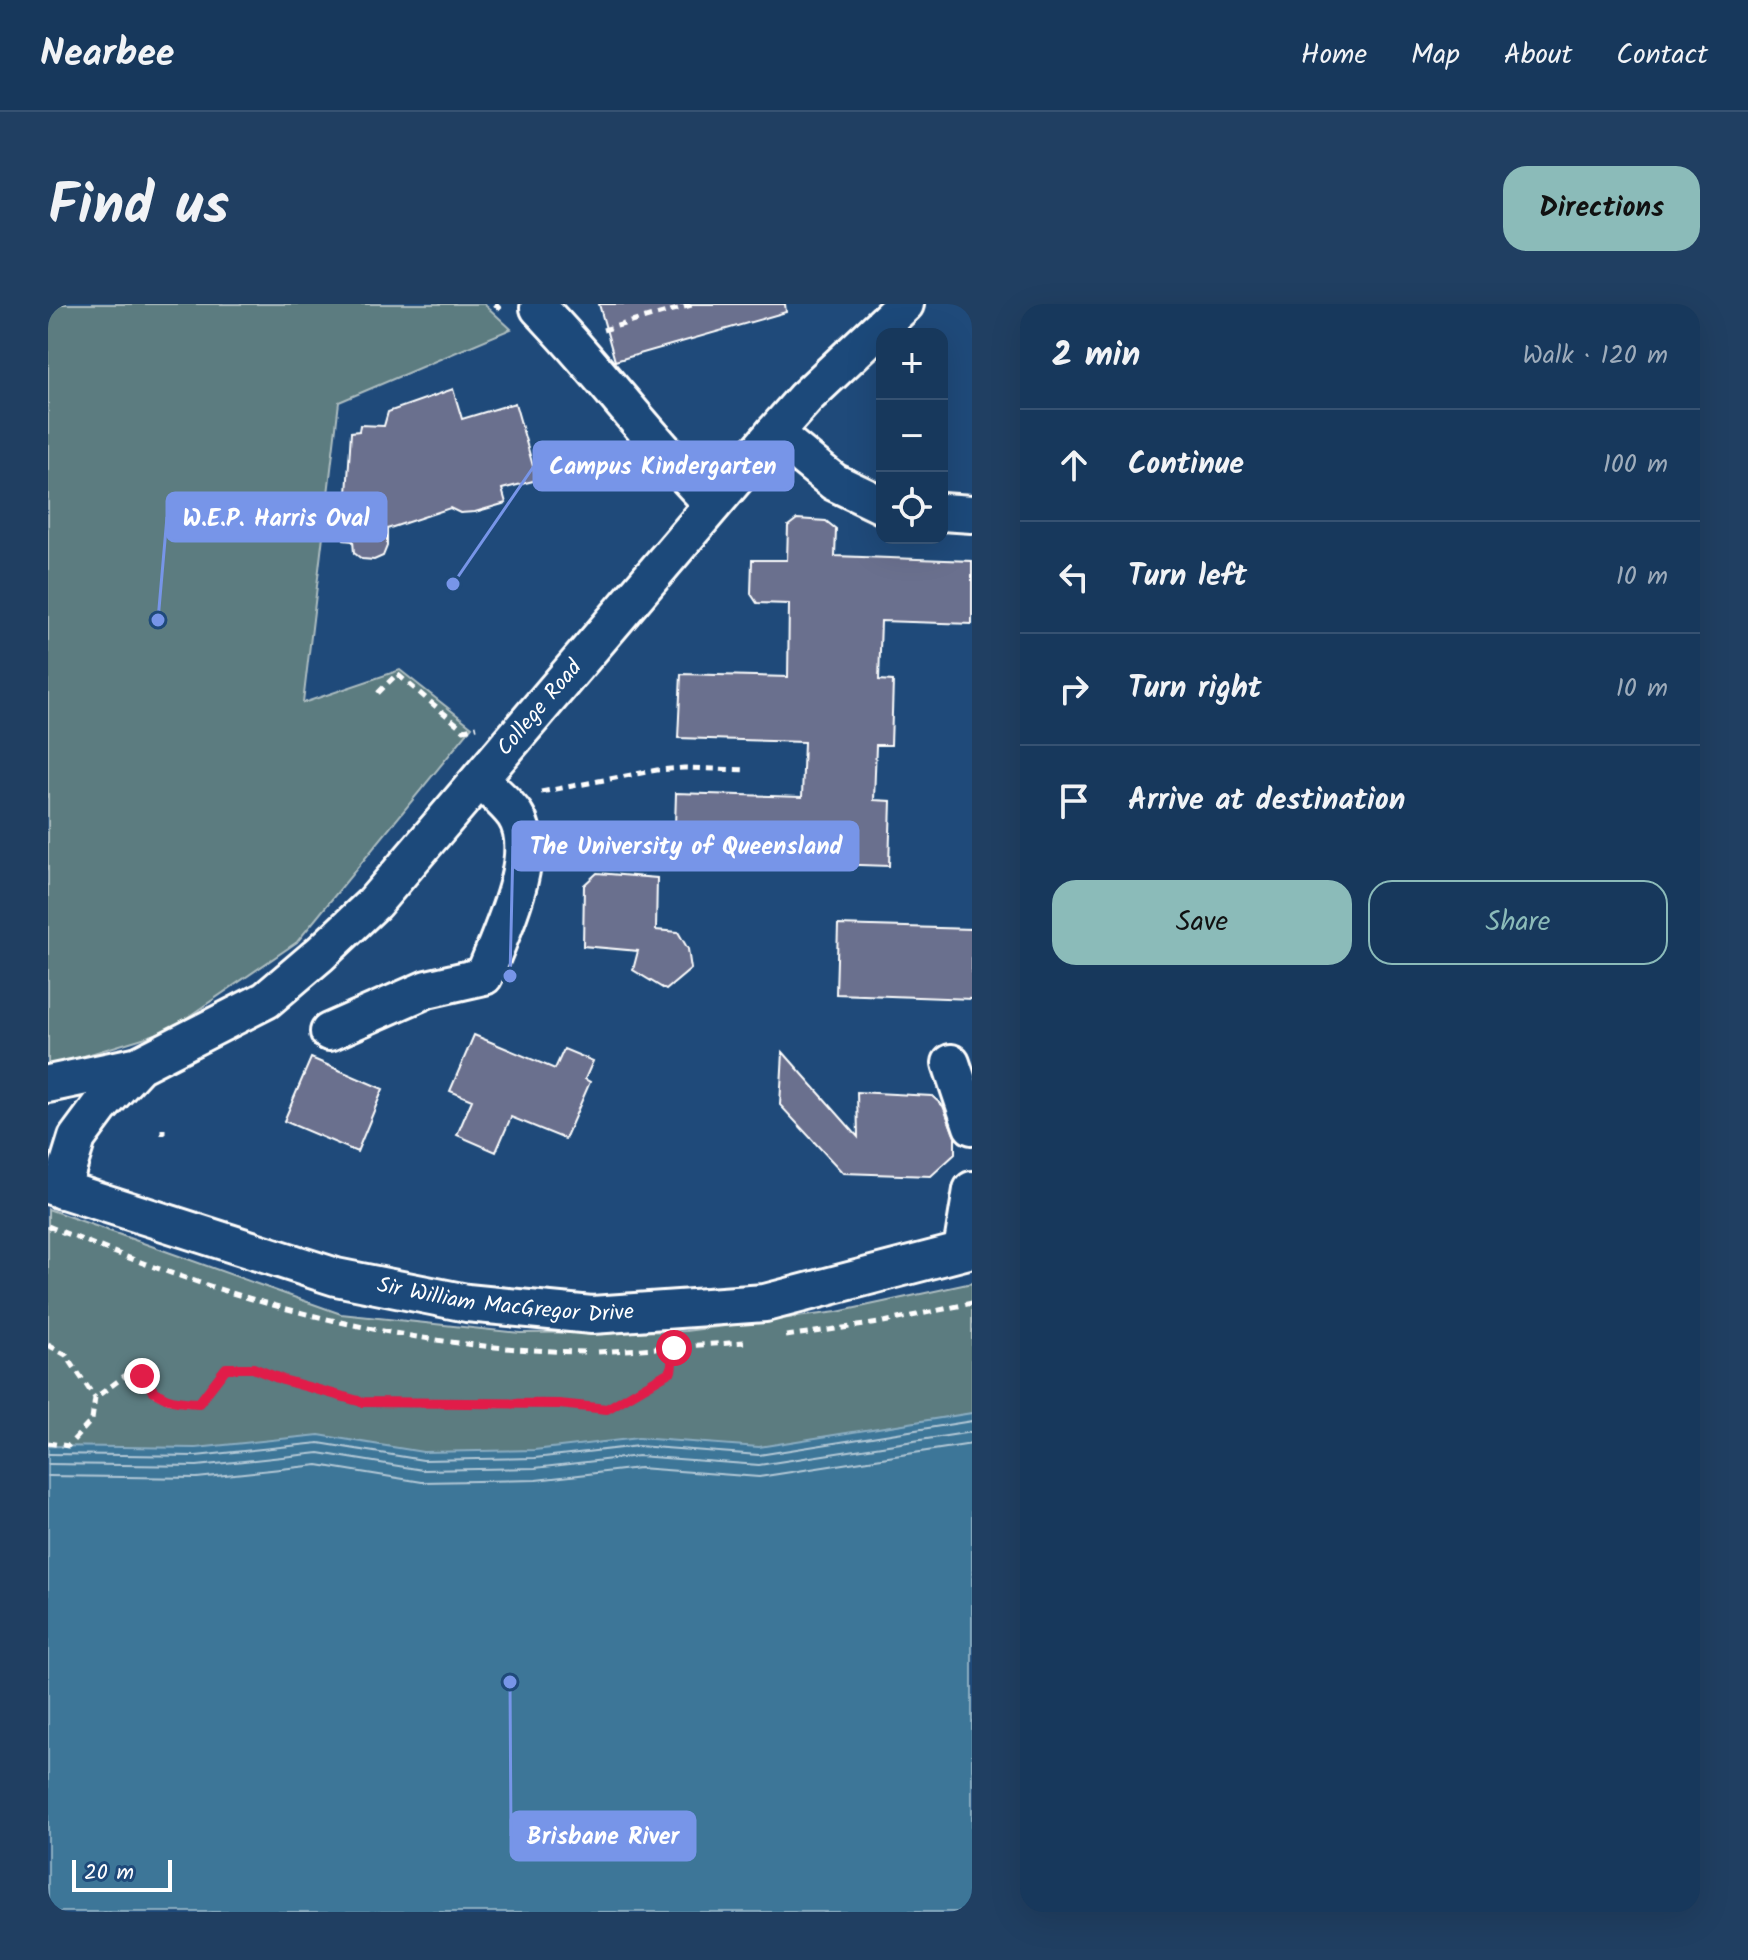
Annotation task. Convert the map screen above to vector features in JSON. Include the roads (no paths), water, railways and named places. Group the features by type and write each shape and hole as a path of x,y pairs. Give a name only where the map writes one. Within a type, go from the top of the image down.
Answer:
{"street":[{"name":"College Road","path":"48,1084 139,1065 266,1000 288,982 374,903 805,398 905,304"},
{"path":"539,308 573,342 664,453 713,504"},
{"path":"774,433 834,482 876,502"},
{"path":"948,512 972,514"},
{"path":"329,1032 427,989 484,976 519,888 523,848 515,815 480,779"},
{"path":"951,1063 972,1126"},
{"name":"College Road","path":"54,1187 77,1138 100,1107 139,1065"},
{"name":"Sir William MacGregor Drive","path":"54,1187 336,1277 467,1303 592,1315 765,1303 967,1250"},
{"path":"967,1250 972,1190"}],"water":[{"path":"972,1413 972,1912 48,1912 48,1446 196,1448 319,1435 423,1452 534,1450 638,1438 759,1447"}],"place":[{"name":"Campus Kindergarten","path":"453,584"},
{"name":"W.E.P. Harris Oval","path":"158,620"},
{"name":"The University of Queensland","path":"510,976"},
{"name":"Brisbane River","path":"510,1682"}]}
